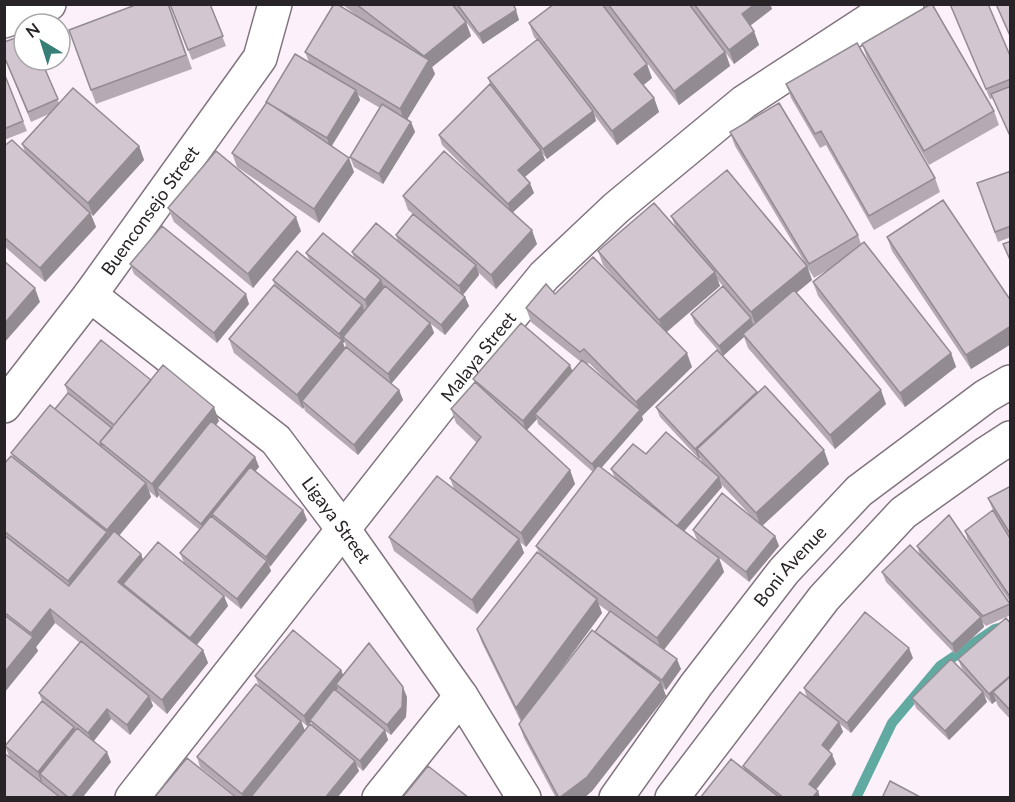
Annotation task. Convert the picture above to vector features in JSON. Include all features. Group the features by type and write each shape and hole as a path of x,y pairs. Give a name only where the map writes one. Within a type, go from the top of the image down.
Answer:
{"street":[{"path":"4,21 49,4"},
{"name":"Buenconsejo Street","path":"4,406 90,295 260,58 275,4"},
{"name":"Malaya Street","path":"132,798 544,276 616,208 744,102 868,21 908,4"},
{"name":"Ligaya Street","path":"90,295 276,440 343,529 460,696 524,798"},
{"name":"Boni Avenue","path":"616,798 696,685 784,571 859,491 986,396 1011,382"},
{"path":"672,798 824,598 895,521 940,486 1011,438"},
{"path":"379,798 460,696"}],"building":[{"path":"138,4 168,4 186,55 91,90 72,38 72,29"},
{"path":"170,4 210,4 223,36 188,50"},
{"path":"334,4 429,60 400,109 305,52"},
{"path":"356,4 452,4 466,22 424,56"},
{"path":"457,4 513,4 516,10 479,34"},
{"path":"554,4 602,4 647,64 634,74 654,98 612,131 529,23"},
{"path":"608,4 689,4 725,52 674,91"},
{"path":"694,4 755,4 742,14 754,31 729,50"},
{"path":"931,4 994,111 924,151 862,44"},
{"path":"950,4 988,4 1011,58 1011,79 986,89"},
{"path":"996,4 1011,4 1011,38"},
{"path":"12,39 12,72 46,72 58,99 28,112 4,56 4,42"},
{"path":"538,39 593,111 543,149 488,78"},
{"path":"857,43 935,178 869,216 821,131 815,134 786,84"},
{"path":"295,54 356,90 327,138 266,102"},
{"path":"4,73 23,121 4,129"},
{"path":"490,84 541,150 518,170 530,183 508,204 439,135"},
{"path":"1011,86 1011,138 991,94"},
{"path":"73,88 139,146 88,203 22,144"},
{"path":"267,102 349,158 314,209 232,153"},
{"path":"779,103 858,235 809,264 730,132"},
{"path":"382,104 411,122 379,174 350,157"},
{"path":"12,140 90,213 40,268 4,237 4,146"},
{"path":"216,151 296,217 248,274 168,208"},
{"path":"444,151 532,230 491,275 403,196"},
{"path":"727,170 807,266 751,312 671,216"},
{"path":"1011,171 1011,226 995,232 977,183"},
{"path":"943,200 1011,301 1011,326 966,355 887,237"},
{"path":"654,203 715,272 659,320 598,251"},
{"path":"413,214 476,265 459,286 396,235"},
{"path":"376,223 465,297 441,325 352,252"},
{"path":"162,226 246,294 214,333 130,264"},
{"path":"323,233 381,280 365,300 306,253"},
{"path":"1011,241 1011,262 1003,244"},
{"path":"864,242 951,353 900,393 813,282"},
{"path":"297,251 362,305 339,334 273,280"},
{"path":"593,257 687,353 636,402 584,349 580,352 526,308 546,284 555,294"},
{"path":"4,261 35,288 4,324"},
{"path":"274,285 342,340 297,395 229,339"},
{"path":"385,286 430,323 388,374 343,337"},
{"path":"723,286 751,318 719,346 691,314"},
{"path":"794,290 881,390 830,435 743,334"},
{"path":"521,323 570,365 523,421 473,379"},
{"path":"101,340 151,380 114,425 65,385"},
{"path":"346,347 399,390 354,445 302,401"},
{"path":"717,350 757,392 695,449 656,407"},
{"path":"582,360 640,410 592,464 535,414"},
{"path":"163,365 214,407 152,484 100,442"},
{"path":"475,382 570,470 521,533 450,478 481,437 451,409"},
{"path":"765,386 824,450 756,513 697,449"},
{"path":"68,393 112,428 100,442 102,447 55,409"},
{"path":"50,405 146,483 107,530 11,453"},
{"path":"211,421 255,457 201,524 157,488"},
{"path":"666,432 719,477 677,526 611,469 633,444 646,454"},
{"path":"11,456 107,532 68,581 4,531 4,464"},
{"path":"598,465 719,558 657,638 536,546"},
{"path":"250,467 303,510 266,557 212,514"},
{"path":"437,476 519,539 472,600 389,537"},
{"path":"1011,486 1011,535 988,498"},
{"path":"722,493 775,536 746,572 693,530"},
{"path":"993,510 1011,540 1011,598 965,531"},
{"path":"949,515 1010,604 983,616 917,546"},
{"path":"211,516 267,561 237,599 180,553"},
{"path":"114,531 141,554 118,582 203,650 162,700 50,609 31,633 4,612 4,535 69,586"},
{"path":"158,542 224,596 190,638 123,584"},
{"path":"910,545 981,617 952,644 882,572"},
{"path":"537,552 597,599 516,708 477,629"},
{"path":"610,611 677,659 662,680 595,632"},
{"path":"865,612 909,648 847,723 804,688"},
{"path":"4,615 33,637 4,673"},
{"path":"1006,618 1011,624 1011,675 989,694 958,659"},
{"path":"293,630 341,670 304,716 255,676"},
{"path":"592,630 661,682 587,777 559,798 519,724"},
{"path":"81,641 149,696 127,725 107,709 88,733 39,693"},
{"path":"369,643 403,687 402,707 387,725 336,684"},
{"path":"951,659 983,692 945,731 912,698"},
{"path":"1011,676 1011,711 993,692"},
{"path":"256,684 301,721 242,794 197,757"},
{"path":"334,689 385,730 360,761 310,720"},
{"path":"800,692 839,722 822,745 832,754 809,784 818,791 812,798 784,798 743,766"},
{"path":"42,701 74,727 38,772 5,746"},
{"path":"310,724 355,761 325,798 250,798"},
{"path":"77,728 107,752 69,798 40,774"},
{"path":"4,753 61,798 4,798"},
{"path":"187,758 237,798 154,798"},
{"path":"731,759 780,798 700,798"},
{"path":"428,766 469,798 402,798"},
{"path":"890,781 922,798 882,798"}],"waterway":[{"path":"856,798 892,723 940,666 995,629 1010,625"}]}
